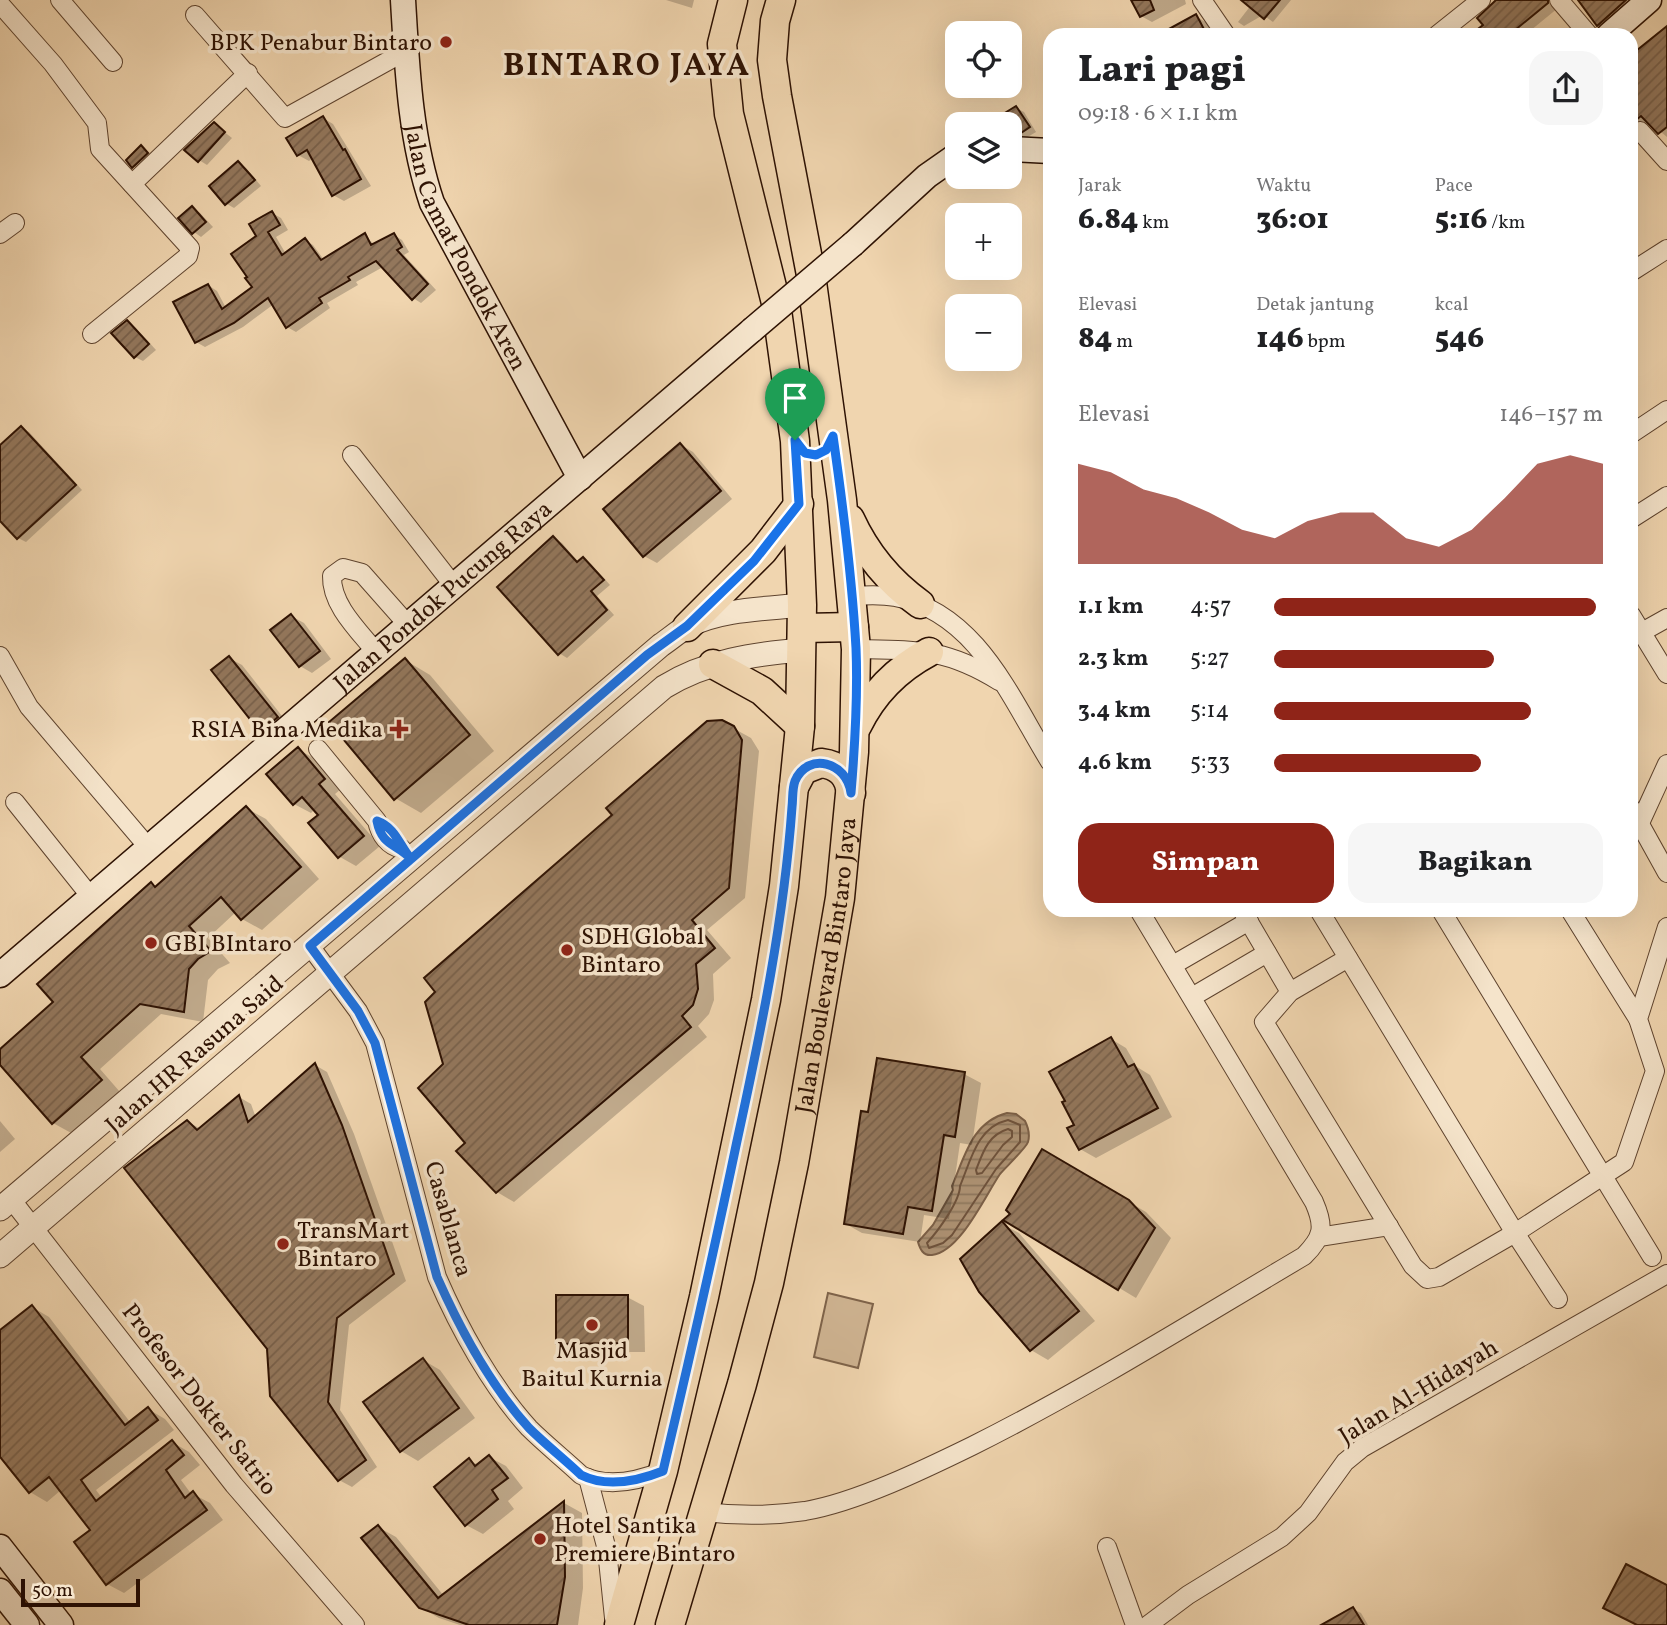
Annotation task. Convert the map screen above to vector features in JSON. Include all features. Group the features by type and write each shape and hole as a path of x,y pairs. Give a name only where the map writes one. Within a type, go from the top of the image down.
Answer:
{"main road":[{"name":"Jalan Camat Pondok Aren","path":"403,0 406,51 422,173 432,203 580,478"},
{"path":"617,1625 663,1471 705,1297 766,1000 784,886 800,726 802,628 795,440 776,303 729,114 722,44 733,0"},
{"name":"Jalan Boulevard Bintaro Jaya","path":"670,1625 769,1283 794,1163 839,898 851,793 855,729 852,596 842,500 811,275 772,60 775,21 781,0"},
{"path":"1617,28 1649,0"},
{"path":"1022,150 1043,151"},
{"name":"Jalan Pondok Pucung Raya","path":"0,975 853,244 927,176 945,163"},
{"path":"795,440 805,453 816,455 826,450 833,436"},
{"path":"842,500 857,535 873,559 898,587 920,604"},
{"path":"687,626 754,561 799,504"},
{"path":"802,628 855,638"},
{"path":"855,729 869,704 885,685 901,669 929,652"},
{"path":"713,664 762,691 800,726"},
{"path":"794,787 803,770 821,763 840,769 848,780 851,793"},
{"path":"0,1547 61,1625"},
{"path":"0,1591 27,1625"}],"street":[{"path":"60,0 113,62"},
{"path":"1202,0 1221,28"},
{"path":"1446,28 1481,0"},
{"path":"1559,0 1583,28"},
{"path":"0,4 53,64 97,123 100,149 189,245 188,256 92,334"},
{"path":"195,15 248,73 284,118 406,51"},
{"path":"132,184 248,73"},
{"path":"1640,131 1667,160"},
{"path":"0,234 15,223"},
{"path":"1638,268 1667,250"},
{"path":"1638,429 1667,410"},
{"path":"352,455 454,586"},
{"path":"1638,515 1667,496"},
{"path":"376,652 342,608 332,589 332,576 343,568 362,573 408,625"},
{"path":"852,596 892,596 920,604 970,637 980,648 1043,750"},
{"name":"Jalan HR Rasuna Said","path":"6,1204 310,946 406,854 525,761 647,655 687,626 720,616 802,628"},
{"path":"1642,632 1667,618"},
{"path":"1638,626 1667,671"},
{"name":"Jalan HR Rasuna Said","path":"0,1256 664,687 713,664 767,654 802,628"},
{"path":"855,638 966,662 1002,683"},
{"path":"0,656 29,707 148,847"},
{"path":"318,749 377,821 387,824 400,839 406,854"},
{"path":"525,761 547,787"},
{"path":"1638,813 1667,764"},
{"path":"15,802 90,897"},
{"path":"1638,820 1667,873"},
{"path":"704,1512 740,1516 806,1510 845,1500 930,1467 1045,1410 1293,1263 1315,1245 1319,1237 1321,1218 1314,1202 1143,917"},
{"path":"1173,965 1242,917"},
{"path":"1246,917 1290,992"},
{"path":"1323,917 1558,1299"},
{"path":"1445,917 1652,1257"},
{"path":"1348,958 1290,992 1264,1023 1413,1266 1426,1279 1439,1277 1515,1233 1624,1162 1655,1071 1638,1019 1574,917"},
{"path":"1638,1019 1667,927"},
{"name":"Casablanca","path":"310,946 358,1011 375,1043 437,1277 453,1313 497,1386 529,1427 581,1475 588,1478"},
{"path":"1192,997 1267,953"},
{"name":"Profesor Dokter Satrio","path":"6,1204 34,1226 234,1485 355,1625"},
{"path":"1319,1237 1389,1226"},
{"name":"Jalan Al-Hidayah","path":"1148,1625 1188,1595 1282,1537 1308,1513 1345,1462 1362,1448 1667,1274"},
{"path":"617,1625 607,1550 588,1478 634,1481 663,1471"},
{"path":"1107,1547 1135,1625"}],"shaded area":[{"path":"828,1293 873,1304 858,1368 814,1357"}],"water":[{"path":"1007,1113 1016,1114 1025,1121 1029,1134 1026,1145 1000,1174 962,1234 942,1252 932,1255 924,1253 918,1242 933,1225 953,1190 952,1186 971,1142 985,1124"}],"building":[{"path":"1131,0 1150,0 1154,10 1140,17"},
{"path":"1241,0 1280,0 1264,19"},
{"path":"1496,0 1548,0 1548,3 1518,28 1479,28 1483,25 1477,18"},
{"path":"1578,0 1626,0 1597,26"},
{"path":"1196,14 1203,28 1171,28"},
{"path":"1667,26 1667,127 1658,134 1641,116 1638,118 1638,49"},
{"path":"1016,106 1020,112 1006,112"},
{"path":"1022,115 1030,127 1022,132"},
{"path":"323,116 361,179 332,196 307,150 297,156 286,138"},
{"path":"214,122 225,132 198,162 184,150"},
{"path":"141,145 148,153 132,168 126,160"},
{"path":"238,161 255,180 225,205 209,186"},
{"path":"192,206 206,222 192,234 178,218"},
{"path":"272,211 280,225 268,232 282,255 305,238 321,260 365,233 371,245 394,233 402,247 397,250 428,284 412,300 376,261 319,298 322,303 286,328 268,298 234,323 195,343 173,302 208,284 222,309 252,287 231,254 256,236 249,224"},
{"path":"127,320 149,344 134,358 111,333"},
{"path":"21,426 76,485 17,539 0,521 0,445"},
{"path":"680,443 721,491 643,557 603,509"},
{"path":"553,536 577,562 583,557 604,580 591,591 607,610 558,655 497,587"},
{"path":"291,614 320,651 299,667 270,630"},
{"path":"229,656 278,717 260,732 211,670"},
{"name":"RSIA Bina Medika","path":"405,658 470,735 394,800 329,722"},
{"name":"SDH Global Bintaro","path":"722,720 734,726 742,740 729,888 692,920 715,948 696,964 698,989 693,1005 682,1016 691,1027 496,1193 456,1151 465,1143 418,1088 443,1064 425,1002 435,992 424,978 612,815 606,808 707,721"},
{"path":"298,747 325,779 319,784 364,836 338,858 308,823 318,815 302,797 293,805 266,774"},
{"path":"246,806 301,867 241,920 221,897 189,926 211,951 189,969 184,1012 140,1004 81,1057 102,1080 52,1124 0,1065 0,1049 53,1002 37,984 151,882 155,887"},
{"path":"1111,1037 1128,1067 1134,1064 1158,1108 1079,1150 1067,1128 1074,1125 1062,1102 1065,1101 1049,1072"},
{"path":"877,1058 965,1072 955,1137 944,1135 932,1211 908,1207 903,1234 844,1224 861,1111 868,1112"},
{"name":"TransMart Bintaro","path":"315,1063 342,1125 394,1274 337,1318 328,1402 366,1460 338,1481 270,1396 267,1349 124,1168 187,1120 197,1130 239,1095 248,1122"},
{"path":"1042,1149 1129,1200 1155,1228 1118,1290 1003,1220 1010,1214 1006,1210"},
{"path":"1002,1221 1079,1311 1030,1351 979,1292 960,1259"},
{"name":"Masjid Baitul Kurnia","path":"556,1295 628,1295 628,1343 556,1344"},
{"path":"32,1305 125,1425 148,1407 158,1420 81,1480 96,1501 172,1440 184,1455 166,1470 185,1498 193,1491 207,1510 106,1585 74,1542 90,1530 49,1477 29,1493 0,1457 0,1330"},
{"path":"423,1358 459,1408 400,1452 363,1402"},
{"path":"489,1455 508,1478 492,1490 498,1499 465,1526 434,1487 469,1458 475,1466"},
{"name":"Hotel Santika Premiere Bintaro","path":"564,1501 565,1577 557,1625 469,1625 419,1608 361,1538 378,1525 438,1598"},
{"path":"1626,1564 1667,1585 1667,1625 1637,1625 1603,1608"},
{"path":"1353,1607 1364,1625 1321,1625"}],"place":[{"name":"BPK Penabur Bintaro","path":"446,42"},
{"name":"RSIA Bina Medika","path":"399,729"},
{"name":"GBI BIntaro","path":"151,943"},
{"name":"SDH Global Bintaro","path":"567,950"},
{"name":"TransMart Bintaro","path":"283,1244"},
{"name":"Masjid Baitul Kurnia","path":"592,1325"},
{"name":"Hotel Santika Premiere Bintaro","path":"540,1539"}],"district":[{"name":"BINTARO JAYA","path":"627,64"}],"route":[{"path":"795,440 799,504 754,561 687,626 647,655 411,859 402,849 392,846 379,831 377,821 387,824 400,839 402,849 411,859 310,946 358,1011 375,1043 437,1277 453,1313 497,1386 529,1427 581,1475 588,1478 634,1481 663,1471 705,1297 766,1000 784,886 794,787 803,770 821,763 840,769 848,780 851,793 856,649 833,436 830,446 816,455 805,453 795,440"}]}
